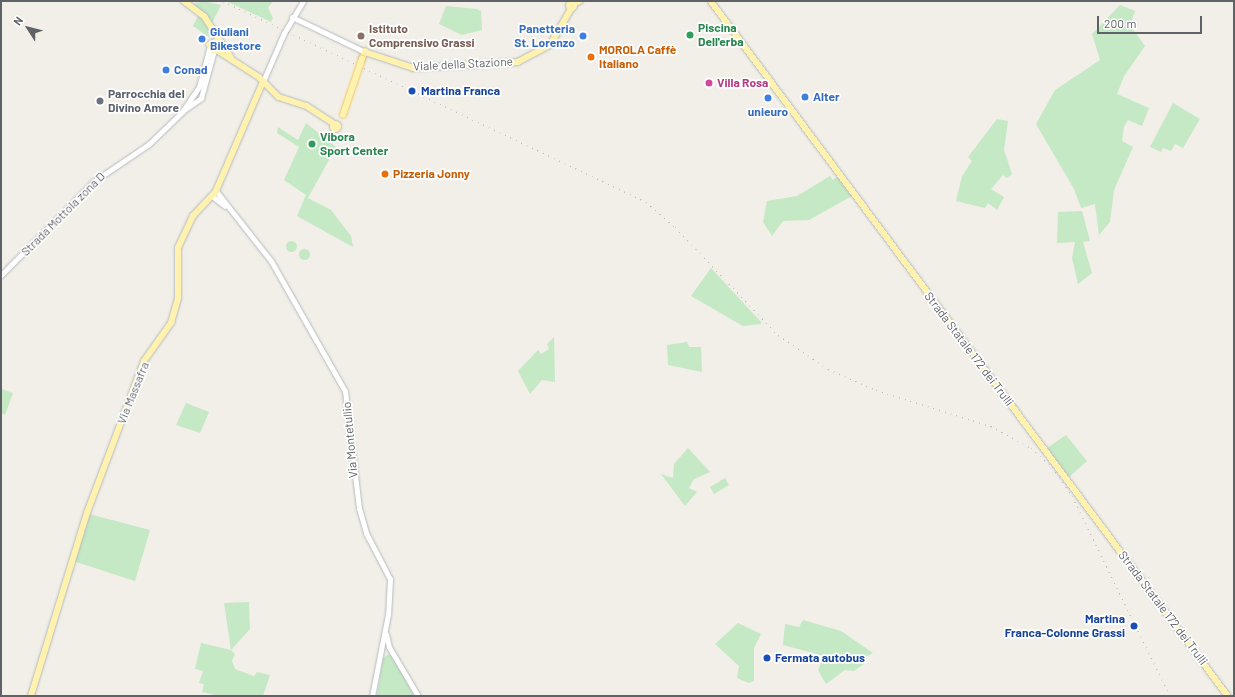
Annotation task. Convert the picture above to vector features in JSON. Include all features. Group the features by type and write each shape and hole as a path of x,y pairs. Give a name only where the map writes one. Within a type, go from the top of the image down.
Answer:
{"main road":[{"path":"184,1 199,11 210,26 215,45 263,81 279,97 307,106 335,124 343,115 365,52"},
{"name":"Strada Statale 172 dei Trulli","path":"711,1 1228,696"},
{"name":"Viale della Stazione","path":"365,52 414,68 518,62 550,46 573,3"},
{"name":"Via Massafra","path":"31,696 87,513 141,368 171,323 178,298 178,248 193,216 216,191 263,81"}],"street":[{"name":"Via Massafra","path":"263,81 292,17 303,1"},
{"name":"Viale della Stazione","path":"292,17 365,52"},
{"name":"Strada Mottola zona D","path":"1,274 93,182 161,134 182,112 192,98 215,45"},
{"path":"192,98 197,102 215,45"},
{"name":"Strada Mottola zona D","path":"182,112 197,102"},
{"name":"Via Montetullio","path":"216,191 227,208 272,261 345,391 359,508 366,533 390,579 386,627"},
{"name":"Via Montetullio","path":"212,196 227,208"},
{"path":"386,627 388,647 418,696"},
{"path":"372,696 386,627"},
{"path":"381,648 388,647"},
{"path":"380,654 388,647"},
{"path":"380,654 392,654"}],"green space":[{"path":"203,1 221,5 211,25 193,4"},
{"path":"226,1 273,1 268,8 273,18 271,22"},
{"path":"1120,5 1135,11 1130,25 1145,46 1124,76 1117,94 1149,108 1142,126 1128,120 1124,127 1122,141 1133,147 1114,190 1110,222 1099,235 1095,204 1081,208 1074,189 1036,124 1055,90 1100,60 1092,34"},
{"path":"446,6 477,9 481,11 482,30 462,35 439,24"},
{"path":"199,14 207,26 210,38 193,26"},
{"path":"1173,103 1200,119 1183,148 1175,144 1171,151 1163,148 1161,152 1150,147"},
{"path":"997,119 1008,121 1004,150 1012,174 1007,178 1003,175 991,189 1004,197 997,210 988,203 985,208 956,201 962,176 972,161 968,157"},
{"path":"306,123 336,147 308,198 331,210 351,236 353,247 297,216 306,195 284,180 299,147 277,133 278,127 298,140"},
{"path":"830,176 833,180 838,176 852,196 809,220 783,221 772,236 763,222 767,201 797,196"},
{"path":"1082,211 1090,241 1083,242 1092,273 1078,284 1072,258 1075,242 1057,243 1058,212"},
{"path":"289,241 293,241 295,242 295,250 289,251 286,248 286,244"},
{"path":"304,248 308,250 310,254 308,258 304,260 300,258 298,254 300,250"},
{"path":"711,268 761,322 761,324 743,326 691,296"},
{"path":"554,337 555,382 542,380 530,394 518,371 538,350 541,354 549,349 547,344"},
{"path":"687,342 689,347 701,347 702,372 668,365 667,345"},
{"path":"2,389 13,393 5,415 1,413"},
{"path":"186,403 209,412 200,433 176,425"},
{"path":"1066,435 1087,461 1069,477 1047,448"},
{"path":"688,448 710,472 694,479 689,488 697,492 685,506 661,474 673,478 674,464"},
{"path":"725,478 729,485 714,494 710,487"},
{"path":"89,514 150,530 135,581 73,561"},
{"path":"249,602 250,629 231,650 224,603"},
{"path":"803,620 841,631 873,653 860,660 864,664 854,671 845,670 826,684 818,670 824,656 783,645 785,624 799,627"},
{"path":"738,623 761,634 754,648 754,681 749,683 737,678 739,666 715,644"},
{"path":"201,643 231,650 235,654 232,661 235,669 254,676 257,672 270,675 263,696 220,696 202,692 204,684 199,683 203,671 195,669"},
{"path":"389,654 399,665 414,696 377,696 383,658"}],"water":[{"name":"Piscina Dell'erba","path":"688,30 692,30 694,31 694,39 688,40 685,37 685,33"}],"railway":[{"path":"223,1 646,202 675,227 778,335 828,369 876,390 991,426 1031,448 1052,467 1072,496 1170,696"}],"place":[{"name":"Piscina Dell'erba","path":"690,35"},
{"name":"Istituto Comprensivo Grassi","path":"361,36"},
{"name":"Panetteria St. Lorenzo","path":"583,36"},
{"name":"Giuliani Bikestore","path":"202,39"},
{"name":"MOROLA Caffè Italiano","path":"591,57"},
{"name":"Conad","path":"166,70"},
{"name":"Villa Rosa","path":"709,83"},
{"name":"Martina Franca","path":"412,91"},
{"name":"Alter","path":"805,97"},
{"name":"unieuro","path":"768,98"},
{"name":"Parrocchia del Divino Amore","path":"100,101"},
{"name":"Vibora Sport Center","path":"312,144"},
{"name":"Pizzeria Jonny","path":"385,174"},
{"name":"Martina Franca-Colonne Grassi","path":"1134,626"},
{"name":"Fermata autobus","path":"767,658"}]}
